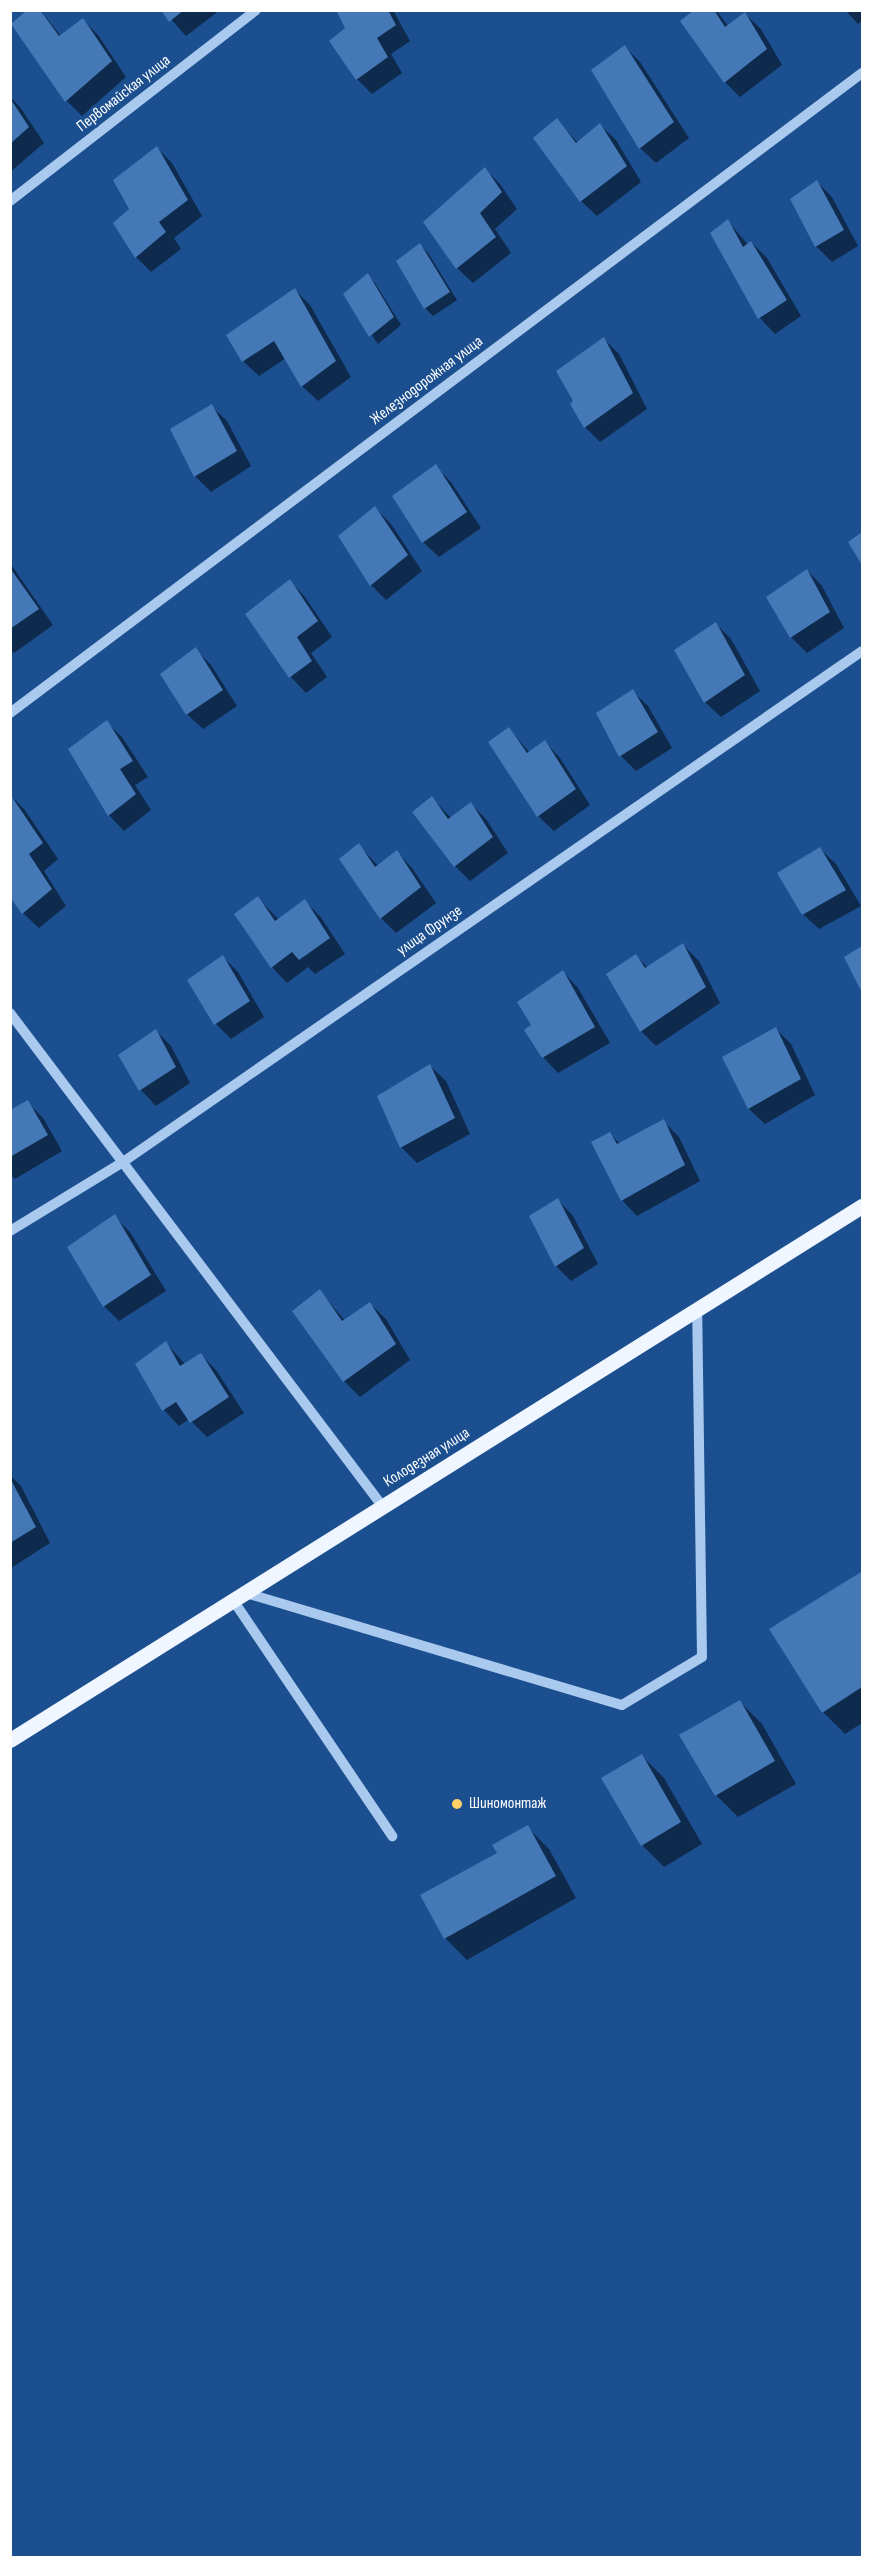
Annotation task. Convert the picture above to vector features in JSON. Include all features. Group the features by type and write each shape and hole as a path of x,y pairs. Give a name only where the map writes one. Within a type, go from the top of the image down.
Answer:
{"main road":[{"name":"Колодезная улица","path":"10,1740 862,1206"}],"street":[{"name":"Первомайская улица","path":"10,201 256,10"},
{"name":"Железнодорожная улица","path":"10,713 862,73"},
{"name":"улица Фрунзе","path":"10,1231 123,1162 862,651"},
{"path":"10,1013 383,1507"},
{"path":"240,1597 622,1706 702,1657 697,1309"},
{"path":"240,1597 392,1836"}],"building":[{"path":"27,10 40,10 59,36 83,18 112,61 65,102 11,24"},
{"path":"161,10 184,10 169,22"},
{"path":"336,10 388,10 396,25 377,38 388,57 356,80 329,41 345,28"},
{"path":"694,10 714,10 725,27 745,12 767,49 724,83 680,21"},
{"path":"625,45 674,122 639,149 591,70"},
{"path":"10,98 29,127 10,144"},
{"path":"557,118 576,143 600,123 627,166 580,202 533,138"},
{"path":"157,146 188,200 159,222 166,232 135,258 113,223 129,209 113,180"},
{"path":"485,167 502,192 480,213 496,237 456,269 423,222"},
{"path":"817,180 844,230 815,247 790,199"},
{"path":"728,219 743,247 751,241 787,300 758,319 710,233"},
{"path":"420,243 450,292 424,309 396,261"},
{"path":"368,273 394,317 369,337 343,294"},
{"path":"295,288 336,361 301,387 274,341 242,362 226,335"},
{"path":"604,337 633,393 584,428 570,404 573,401 556,371"},
{"path":"212,404 237,451 194,477 170,429"},
{"path":"436,464 467,512 422,543 392,496"},
{"path":"375,506 408,555 370,586 338,536"},
{"path":"862,532 862,565 848,542"},
{"path":"10,568 39,609 10,629"},
{"path":"807,569 830,612 790,638 766,597"},
{"path":"290,579 318,621 297,637 312,661 289,678 245,614"},
{"path":"716,622 745,675 704,703 674,650"},
{"path":"196,647 223,690 186,715 160,674"},
{"path":"633,689 658,732 619,757 596,713"},
{"path":"107,720 133,761 120,769 136,794 108,816 68,749"},
{"path":"509,727 527,753 545,740 576,789 537,817 488,742"},
{"path":"10,794 43,843 29,854 52,889 22,914 10,897"},
{"path":"432,796 448,819 471,802 493,837 454,867 412,812"},
{"path":"359,843 375,867 397,850 421,887 380,919 339,859"},
{"path":"820,847 846,890 802,915 777,873"},
{"path":"258,896 275,921 305,899 330,938 299,960 292,952 271,968 234,914"},
{"path":"683,943 706,987 640,1032 606,974 636,954 645,968"},
{"path":"862,946 862,993 844,957"},
{"path":"223,955 250,1001 214,1025 187,980"},
{"path":"563,970 595,1027 542,1058 524,1030 531,1025 517,1002"},
{"path":"776,1027 801,1079 748,1109 722,1057"},
{"path":"156,1029 176,1067 139,1091 118,1055"},
{"path":"430,1064 455,1118 400,1148 377,1096"},
{"path":"28,1100 48,1135 10,1157 10,1110"},
{"path":"664,1119 685,1165 621,1201 591,1142 610,1132 617,1144"},
{"path":"558,1198 584,1248 555,1267 529,1216"},
{"path":"115,1214 151,1275 103,1307 67,1247"},
{"path":"320,1289 342,1321 370,1302 396,1344 343,1382 292,1311"},
{"path":"166,1341 180,1366 201,1353 229,1397 190,1423 176,1402 162,1411 135,1364"},
{"path":"10,1478 36,1527 10,1543"},
{"path":"861,1572 862,1687 822,1713 769,1629"},
{"path":"740,1700 775,1761 715,1796 679,1735"},
{"path":"642,1754 681,1822 641,1846 601,1778"},
{"path":"528,1825 556,1876 444,1939 420,1895 497,1853 492,1845"}],"place":[{"name":"Шиномонтаж","path":"457,1804"}]}
